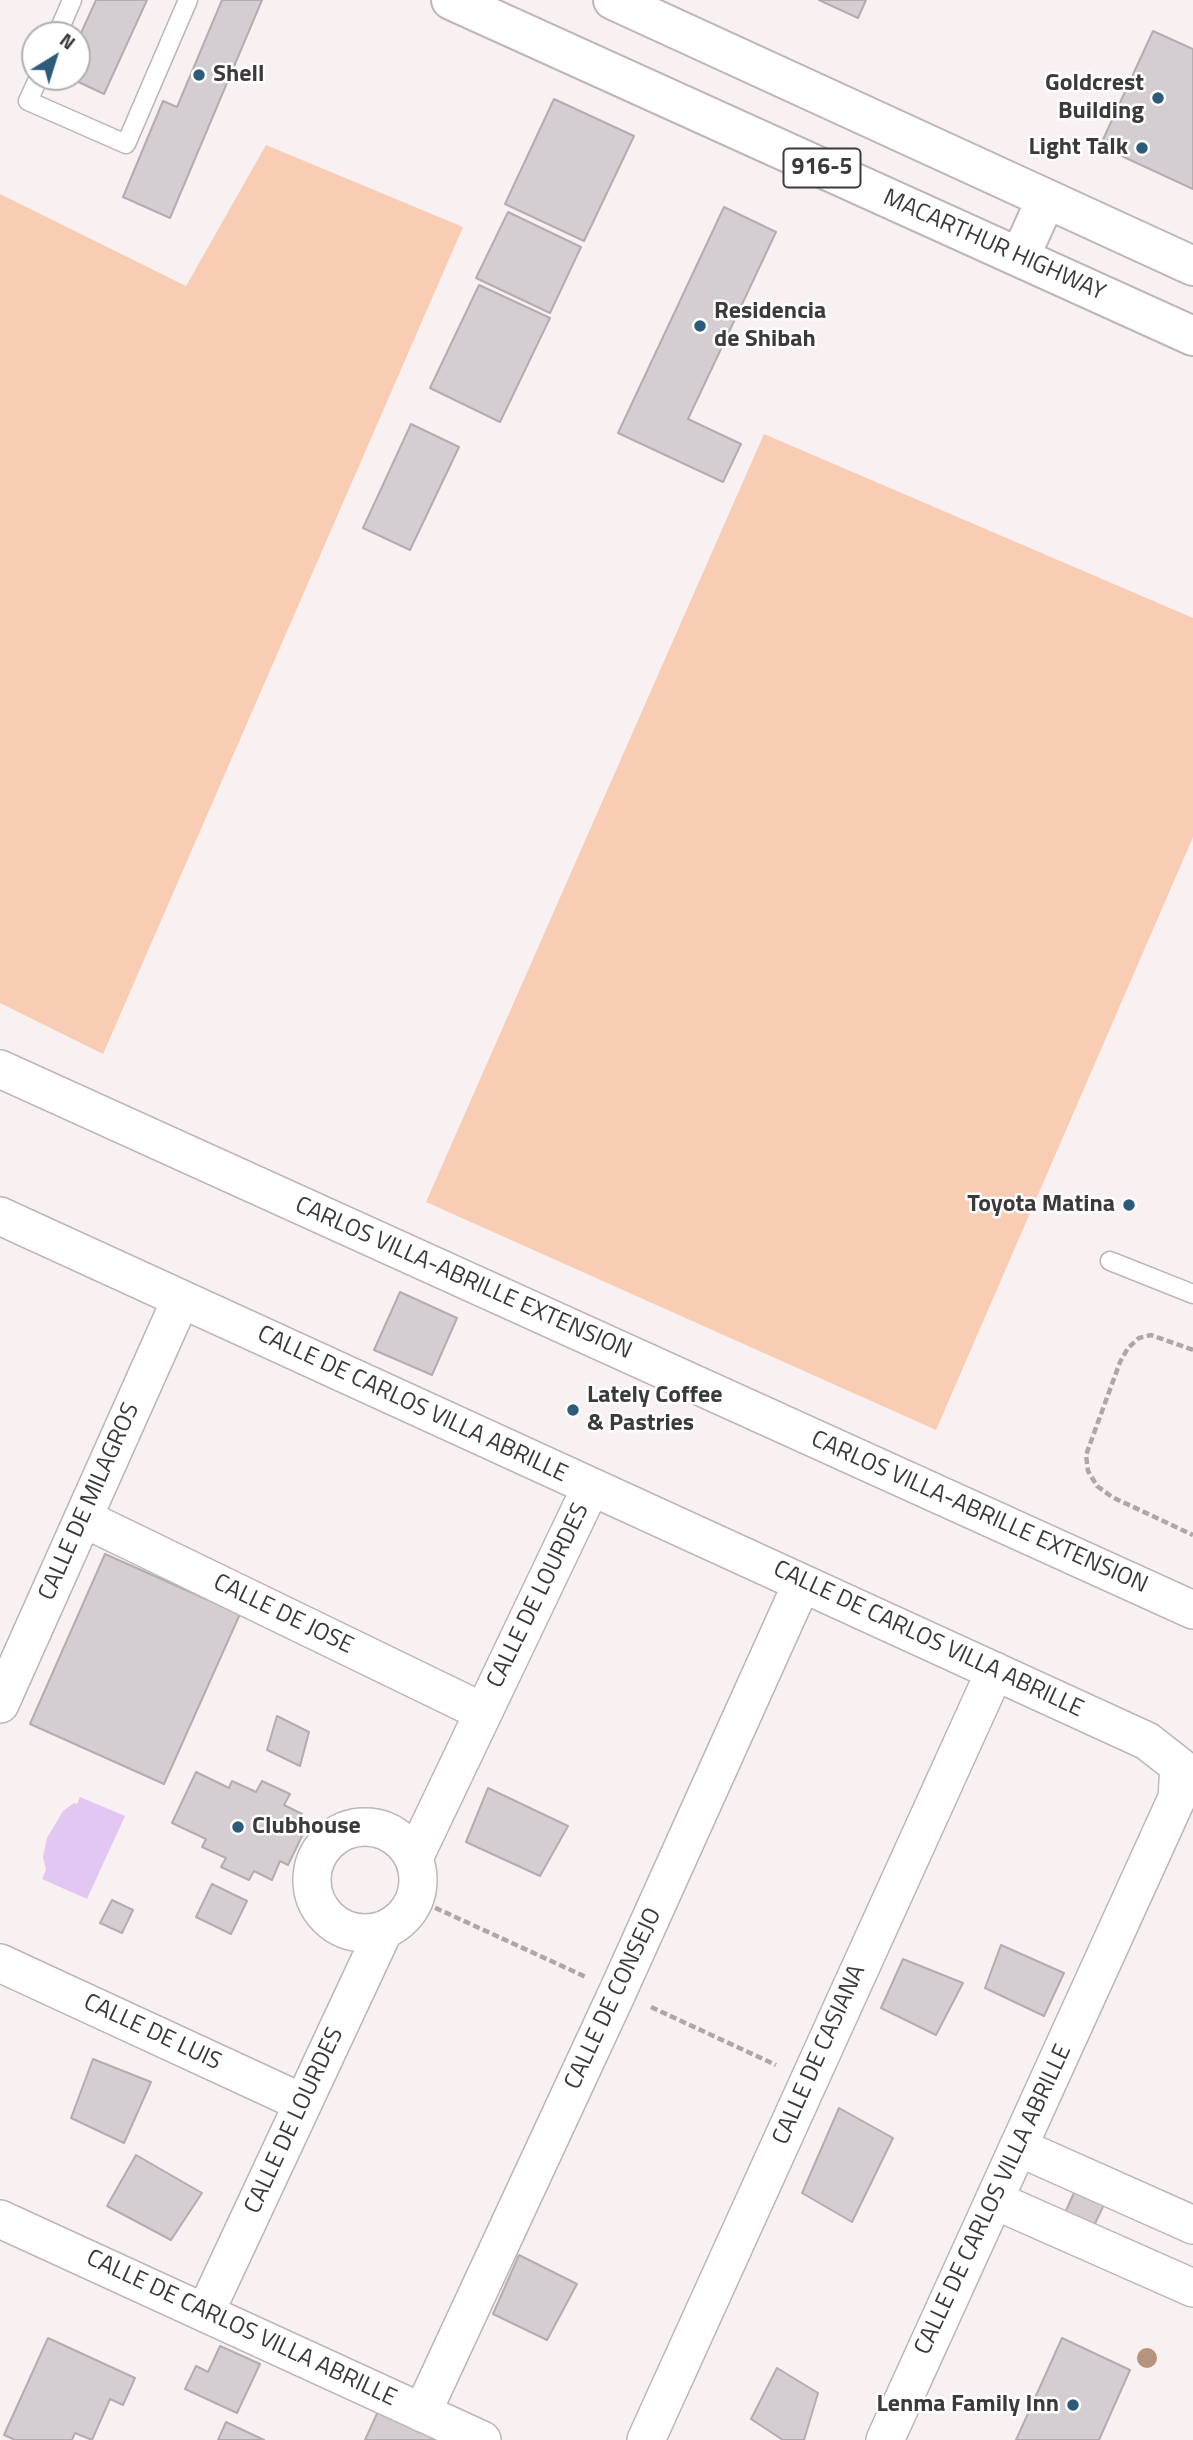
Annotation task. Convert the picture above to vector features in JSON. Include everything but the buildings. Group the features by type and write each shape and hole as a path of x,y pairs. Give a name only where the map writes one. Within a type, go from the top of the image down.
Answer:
{"main road":[{"name":"MACARTHUR HIGHWAY","path":"451,0 1193,336"},
{"name":"916-5","path":"613,0 1193,266"},
{"path":"1020,257 1046,199"}],"street":[{"name":"CARLOS VILLA-ABRILLE EXTENSION","path":"0,1069 1193,1610"},
{"name":"CALLE DE CARLOS VILLA ABRILLE","path":"0,1216 1147,1741 1179,1766 1177,1798 885,2440"},
{"name":"CALLE DE MILAGROS","path":"0,1704 181,1299"},
{"name":"CALLE DE LOURDES","path":"414,1858 591,1486"},
{"name":"CALLE DE JOSE","path":"83,1518 483,1712"},
{"name":"CALLE DE CONSEJO","path":"422,2413 618,1991 802,1583"},
{"name":"CALLE DE CASIANA","path":"646,2440 995,1671"},
{"path":"360,1827 376,1828 392,1834 405,1844 414,1858 419,1878 416,1899 403,1917 384,1930 368,1934 352,1932 324,1914 316,1900 313,1868 320,1853 331,1840 344,1831 360,1827"},
{"name":"CALLE DE LOURDES","path":"205,2313 384,1930"},
{"name":"CALLE DE LUIS","path":"0,1963 303,2103"},
{"path":"1018,2147 1193,2225"},
{"path":"994,2200 1193,2288"},
{"path":"1136,2263 1160,2211"},
{"name":"CALLE DE CARLOS VILLA ABRILLE","path":"0,2219 482,2440"}],"lane":[{"path":"63,21 72,0"},
{"path":"33,91 28,101 126,144 188,0"},
{"path":"1110,1261 1193,1294"}],"path":[{"path":"1193,1350 1151,1335 1139,1338 1128,1348 1120,1362 1086,1455 1088,1471 1097,1486 1112,1497 1193,1535"}],"shaded area":[{"path":"266,145 463,227 103,1054 0,1003 0,194 186,286"},
{"path":"764,434 1193,618 1193,837 936,1430 426,1202"},
{"path":"80,1797 125,1816 87,1899 42,1879 46,1870 43,1857 47,1838 63,1811 74,1803 77,1804"}],"place":[{"name":"Shell","path":"199,75"},
{"name":"Goldcrest Building","path":"1158,98"},
{"name":"Light Talk","path":"1142,148"},
{"name":"Residencia de Shibah","path":"700,326"},
{"name":"Toyota Matina","path":"1129,1205"},
{"name":"Lately Coffee & Pastries","path":"573,1410"},
{"name":"Clubhouse","path":"238,1827"},
{"name":"Lenma Family Inn","path":"1073,2405"}]}
